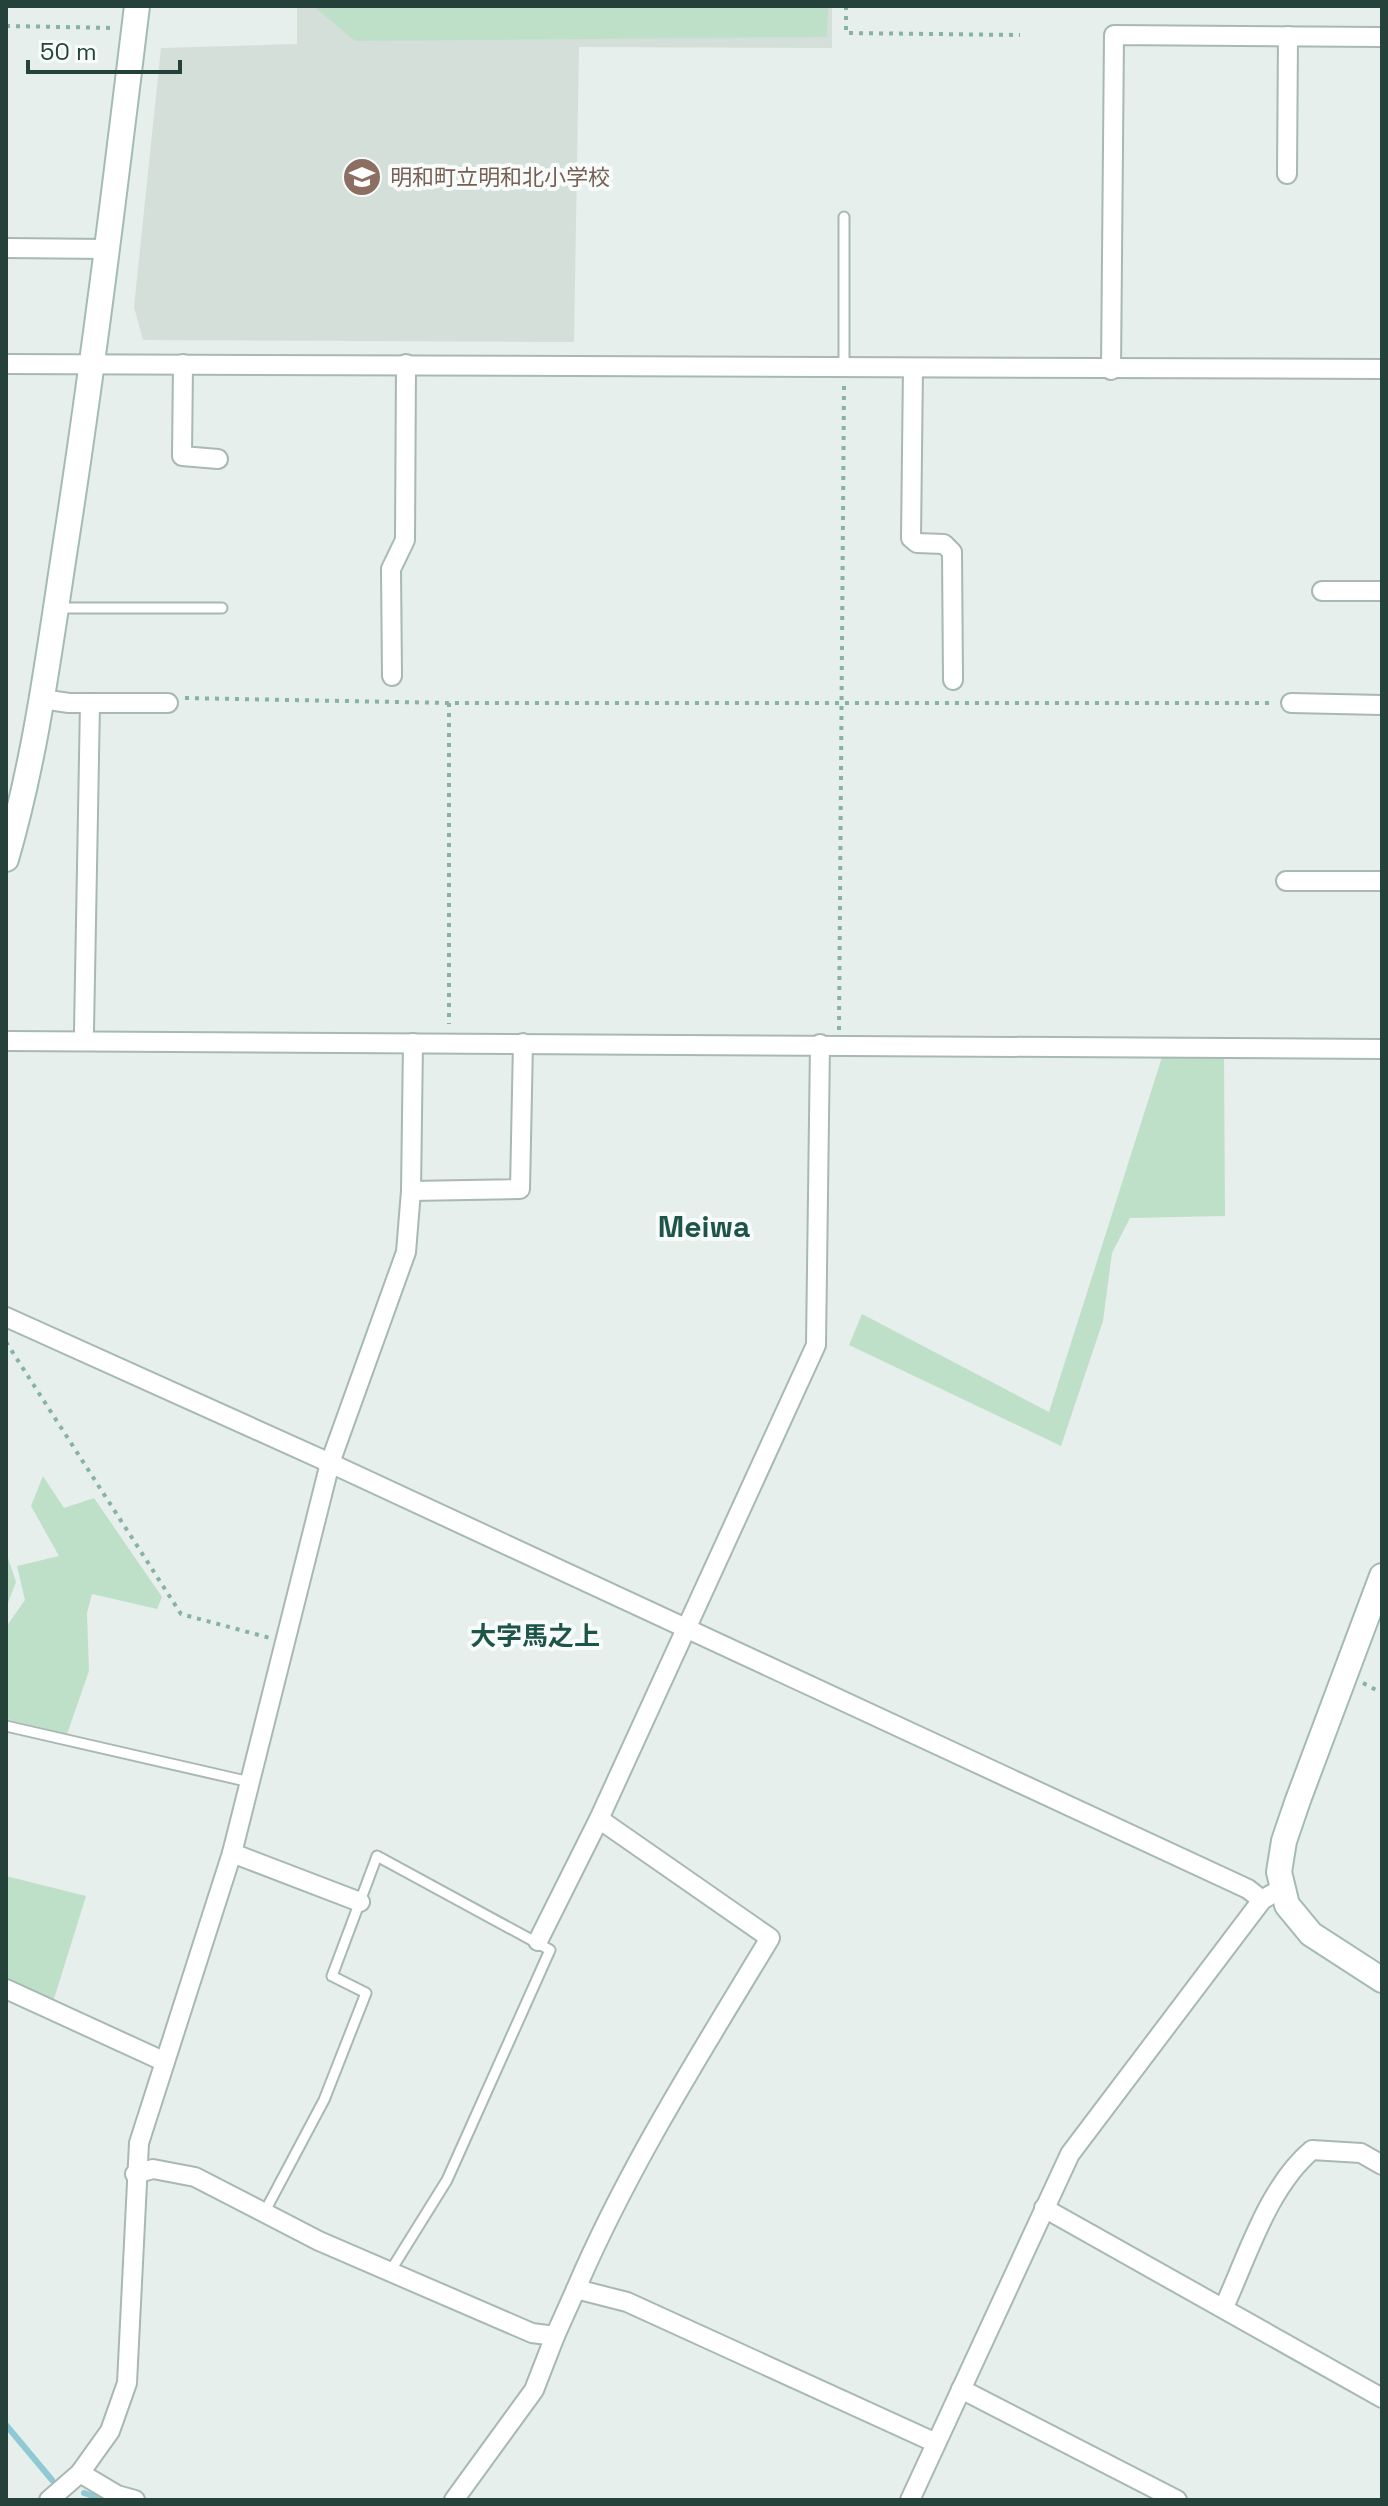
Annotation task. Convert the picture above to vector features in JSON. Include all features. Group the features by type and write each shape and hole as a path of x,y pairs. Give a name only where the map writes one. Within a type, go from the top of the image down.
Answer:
{"street":[{"path":"6,859 42,699 94,363 135,17"},
{"path":"1111,370 1114,35 1382,37"},
{"path":"1287,174 1288,36"},
{"path":"6,248 107,249"},
{"path":"6,364 1382,369"},
{"path":"183,364 182,456 218,459"},
{"path":"392,676 391,569 405,540 406,364"},
{"path":"913,368 911,538 917,543 944,544 952,552 953,680"},
{"path":"1322,591 1382,591"},
{"path":"42,699 90,703 168,703"},
{"path":"84,1031 90,703"},
{"path":"1291,703 1382,705"},
{"path":"1286,881 1382,881"},
{"path":"6,1041 1382,1049"},
{"path":"49,2500 80,2473 110,2431 127,2383 135,2174 139,2143 232,1853 330,1463 406,1252 411,1191 413,1043"},
{"path":"411,1191 520,1189 523,1043"},
{"path":"538,1941 599,1819 683,1629 816,1345 829,1044"},
{"path":"6,1317 330,1463 1248,1889 1272,1894 1287,1905 1311,1934 1382,1980"},
{"path":"910,2500 1070,2154 1272,1894 1284,1841 1382,1576"},
{"path":"454,2500 534,2390 595,2245 713,2032 770,1938 599,1819"},
{"path":"232,1853 360,1902"},
{"path":"6,1989 163,2061"},
{"path":"1224,2307 1272,2203 1296,2164 1312,2150 1361,2153 1382,2165"},
{"path":"135,2174 153,2169 195,2177 263,2214 532,2333 555,2336"},
{"path":"1044,2208 1382,2398"},
{"path":"576,2289 627,2302 936,2443"},
{"path":"961,2389 1177,2500"},
{"path":"80,2473 117,2495 135,2500"}],"lane":[{"path":"844,217 844,367"},
{"path":"56,608 222,608"},
{"path":"6,1726 250,1782"},
{"path":"263,2214 324,2100 366,1993 332,1976 377,1856 550,1950 447,2180 391,2270"}],"path":[{"path":"846,6 846,33 1020,35"},
{"path":"6,26 135,17"},
{"path":"829,1044 843,703 844,367"},
{"path":"168,703 173,698 449,703 1291,703"},
{"path":"449,703 449,1043"},
{"path":"6,1342 181,1614 283,1642"}],"shaded area":[{"name":"明和町立明和北小学校","path":"297,6 832,6 832,48 579,47 574,342 143,340 134,307 161,48 297,44"}],"green space":[{"path":"313,6 828,6 827,37 355,41"},
{"path":"1163,1054 1224,1054 1225,1216 1130,1218 1112,1253 1103,1321 1061,1446 849,1345 862,1314 1049,1412"},
{"path":"43,1476 64,1508 94,1498 162,1597 157,1609 92,1594 87,1613 89,1671 67,1734 6,1719 6,1627 25,1600 17,1566 59,1556 31,1506"},
{"path":"6,1552 16,1582 6,1608"},
{"path":"6,1876 86,1896 53,2002 6,1981"}],"waterway":[{"path":"6,2425 52,2480"},
{"path":"84,2493 104,2500"}],"place":[{"name":"明和町立明和北小学校","path":"362,177"}],"district":[{"name":"Meiwa","path":"704,1227"},
{"name":"大字馬之上","path":"535,1636"}]}
